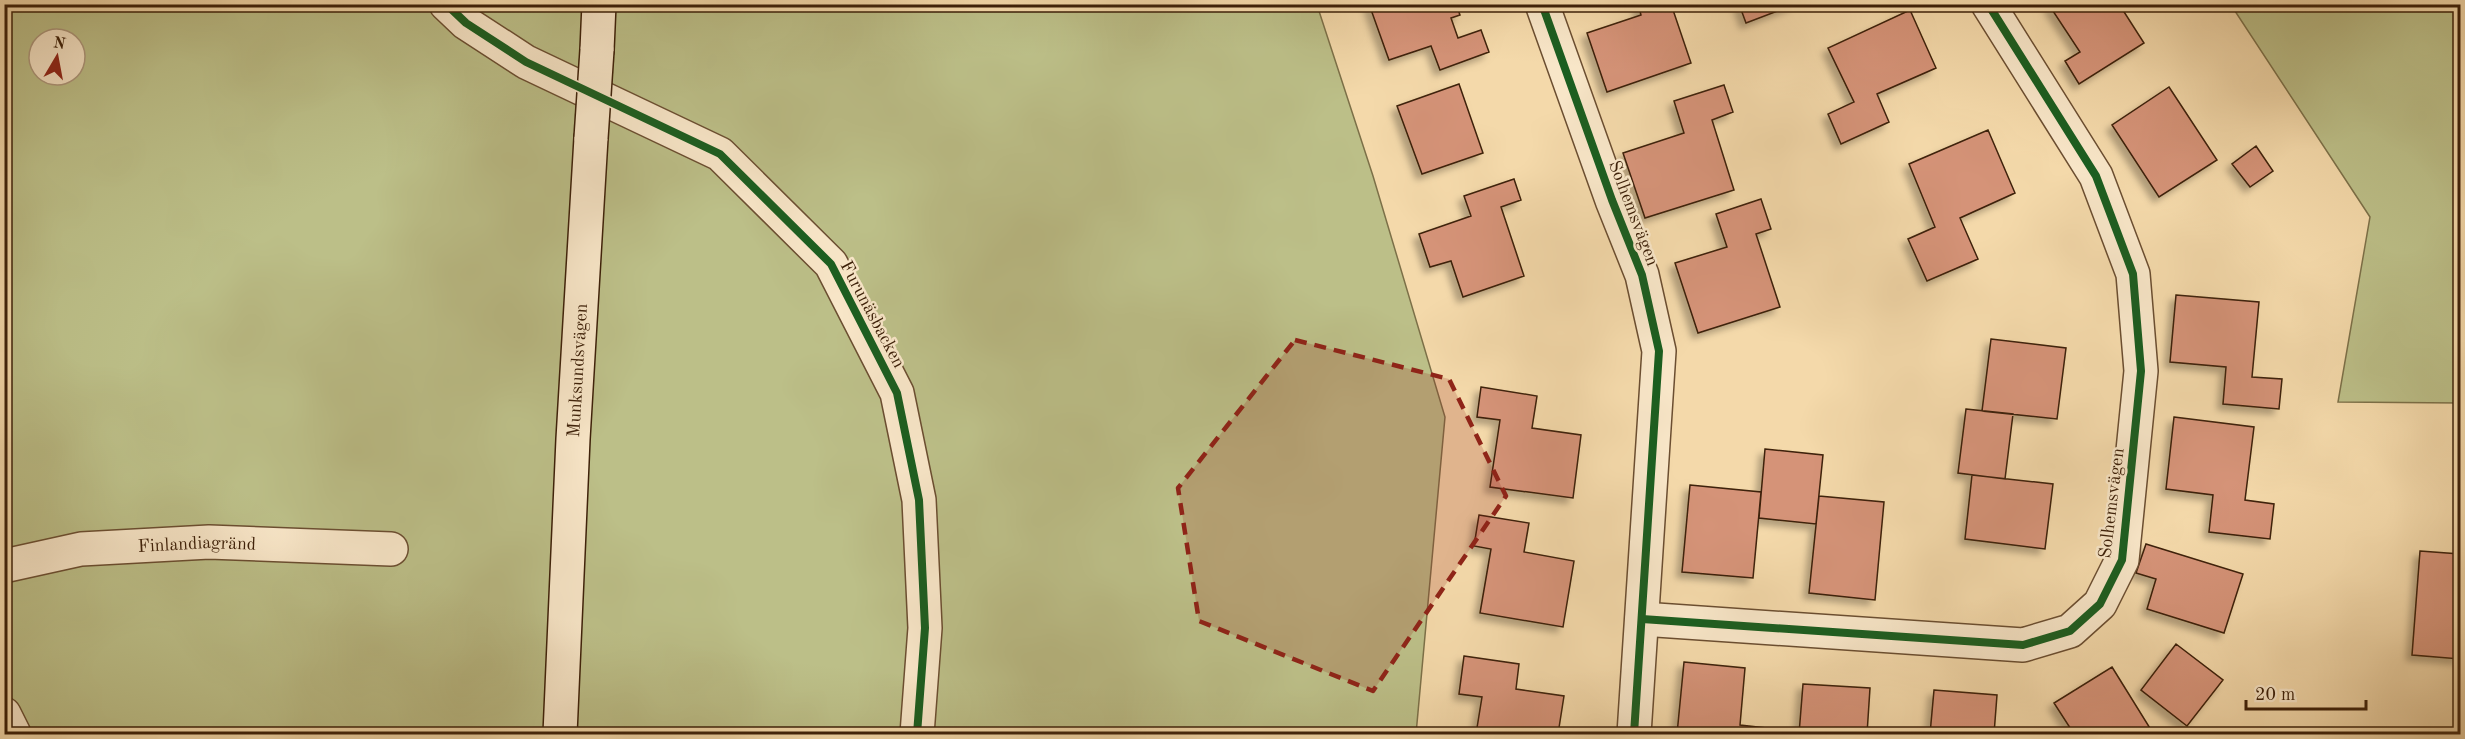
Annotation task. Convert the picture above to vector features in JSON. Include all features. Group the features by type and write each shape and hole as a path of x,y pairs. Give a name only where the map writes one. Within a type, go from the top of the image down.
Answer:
{"street":[{"name":"Furunäsbacken","path":"446,4 466,23 526,62 720,154 831,264 897,393 920,500 925,628 917,735"},
{"name":"Munksundsvägen","path":"560,735 573,439 600,4"},
{"name":"Solhemsvägen","path":"1542,4 1612,200 1642,275 1659,351 1634,735"},
{"name":"Solhemsvägen","path":"1642,619 2023,645 2070,631 2100,604 2122,560 2141,371 2133,274 2096,176 1988,4"},
{"name":"Finlandiagränd","path":"4,566 81,549 208,542 391,549"},
{"path":"4,714 14,735"}],"highlighted area":[{"path":"1295,340 1449,379 1506,496 1373,691 1199,621 1178,488"}],"green space":[{"path":"4,5 1317,5 1373,176 1445,417 1416,734 5,734"},
{"path":"2231,5 2460,5 2460,403 2338,402 2370,217"}],"building":[{"path":"1369,4 1456,4 1460,15 1451,18 1458,38 1481,30 1489,52 1440,70 1431,46 1389,60"},
{"path":"1638,4 1671,4 1691,63 1607,92 1587,33 1641,15"},
{"path":"1739,4 1796,4 1746,23"},
{"path":"2119,4 2144,43 2079,84 2065,61 2080,52 2049,5"},
{"path":"1910,10 1936,68 1877,94 1889,122 1841,144 1828,114 1854,102 1828,48"},
{"path":"1459,84 1483,153 1422,174 1397,106"},
{"path":"1724,85 1733,112 1712,120 1734,190 1645,218 1623,153 1684,133 1674,101"},
{"path":"2169,87 2217,160 2159,197 2112,125"},
{"path":"1988,130 2015,193 1960,218 1978,259 1927,281 1908,239 1935,227 1909,164"},
{"path":"2256,146 2273,171 2250,187 2232,164"},
{"path":"1514,179 1521,200 1501,207 1524,276 1463,297 1451,261 1430,267 1419,234 1471,216 1464,196"},
{"path":"1761,199 1771,229 1756,234 1780,307 1698,333 1675,263 1727,247 1716,214"},
{"path":"2176,295 2259,302 2252,377 2282,379 2279,409 2223,404 2226,367 2170,362"},
{"path":"1991,339 2066,348 2057,419 1982,411"},
{"path":"1481,387 1537,396 1532,428 1581,435 1573,498 1490,487 1500,420 1477,417"},
{"path":"1966,409 2013,414 2005,479 1958,473"},
{"path":"2174,417 2254,427 2245,500 2274,504 2270,539 2209,532 2213,495 2166,489"},
{"path":"1765,449 1823,455 1816,524 1759,518"},
{"path":"1972,475 2053,484 2045,549 1965,539"},
{"path":"1690,485 1761,492 1753,578 1682,572"},
{"path":"1819,496 1884,502 1875,600 1809,593"},
{"path":"1479,515 1529,523 1524,552 1574,561 1563,627 1480,613 1491,549 1474,546"},
{"path":"2146,544 2243,574 2224,633 2147,609 2156,579 2136,573"},
{"path":"2420,551 2460,554 2460,659 2412,655"},
{"path":"2176,644 2223,680 2187,726 2141,690"},
{"path":"1464,656 1519,664 1516,689 1564,696 1558,734 1476,734 1482,697 1459,694"},
{"path":"1684,662 1745,668 1740,725 1775,729 1775,734 1677,734"},
{"path":"2112,667 2153,733 2074,734 2054,703"},
{"path":"1803,684 1870,688 1867,734 1799,734"},
{"path":"1934,690 1997,695 1994,734 1930,734"}],"cycle path":[{"path":"446,4 466,23 526,62 720,154 831,264 897,393 919,500 925,628 917,734"},
{"path":"1542,4 1612,200 1642,275 1659,351 1634,734"},
{"path":"1642,619 2023,645 2070,631 2100,604 2122,560 2141,371 2133,274 2096,176 1988,4"}]}
